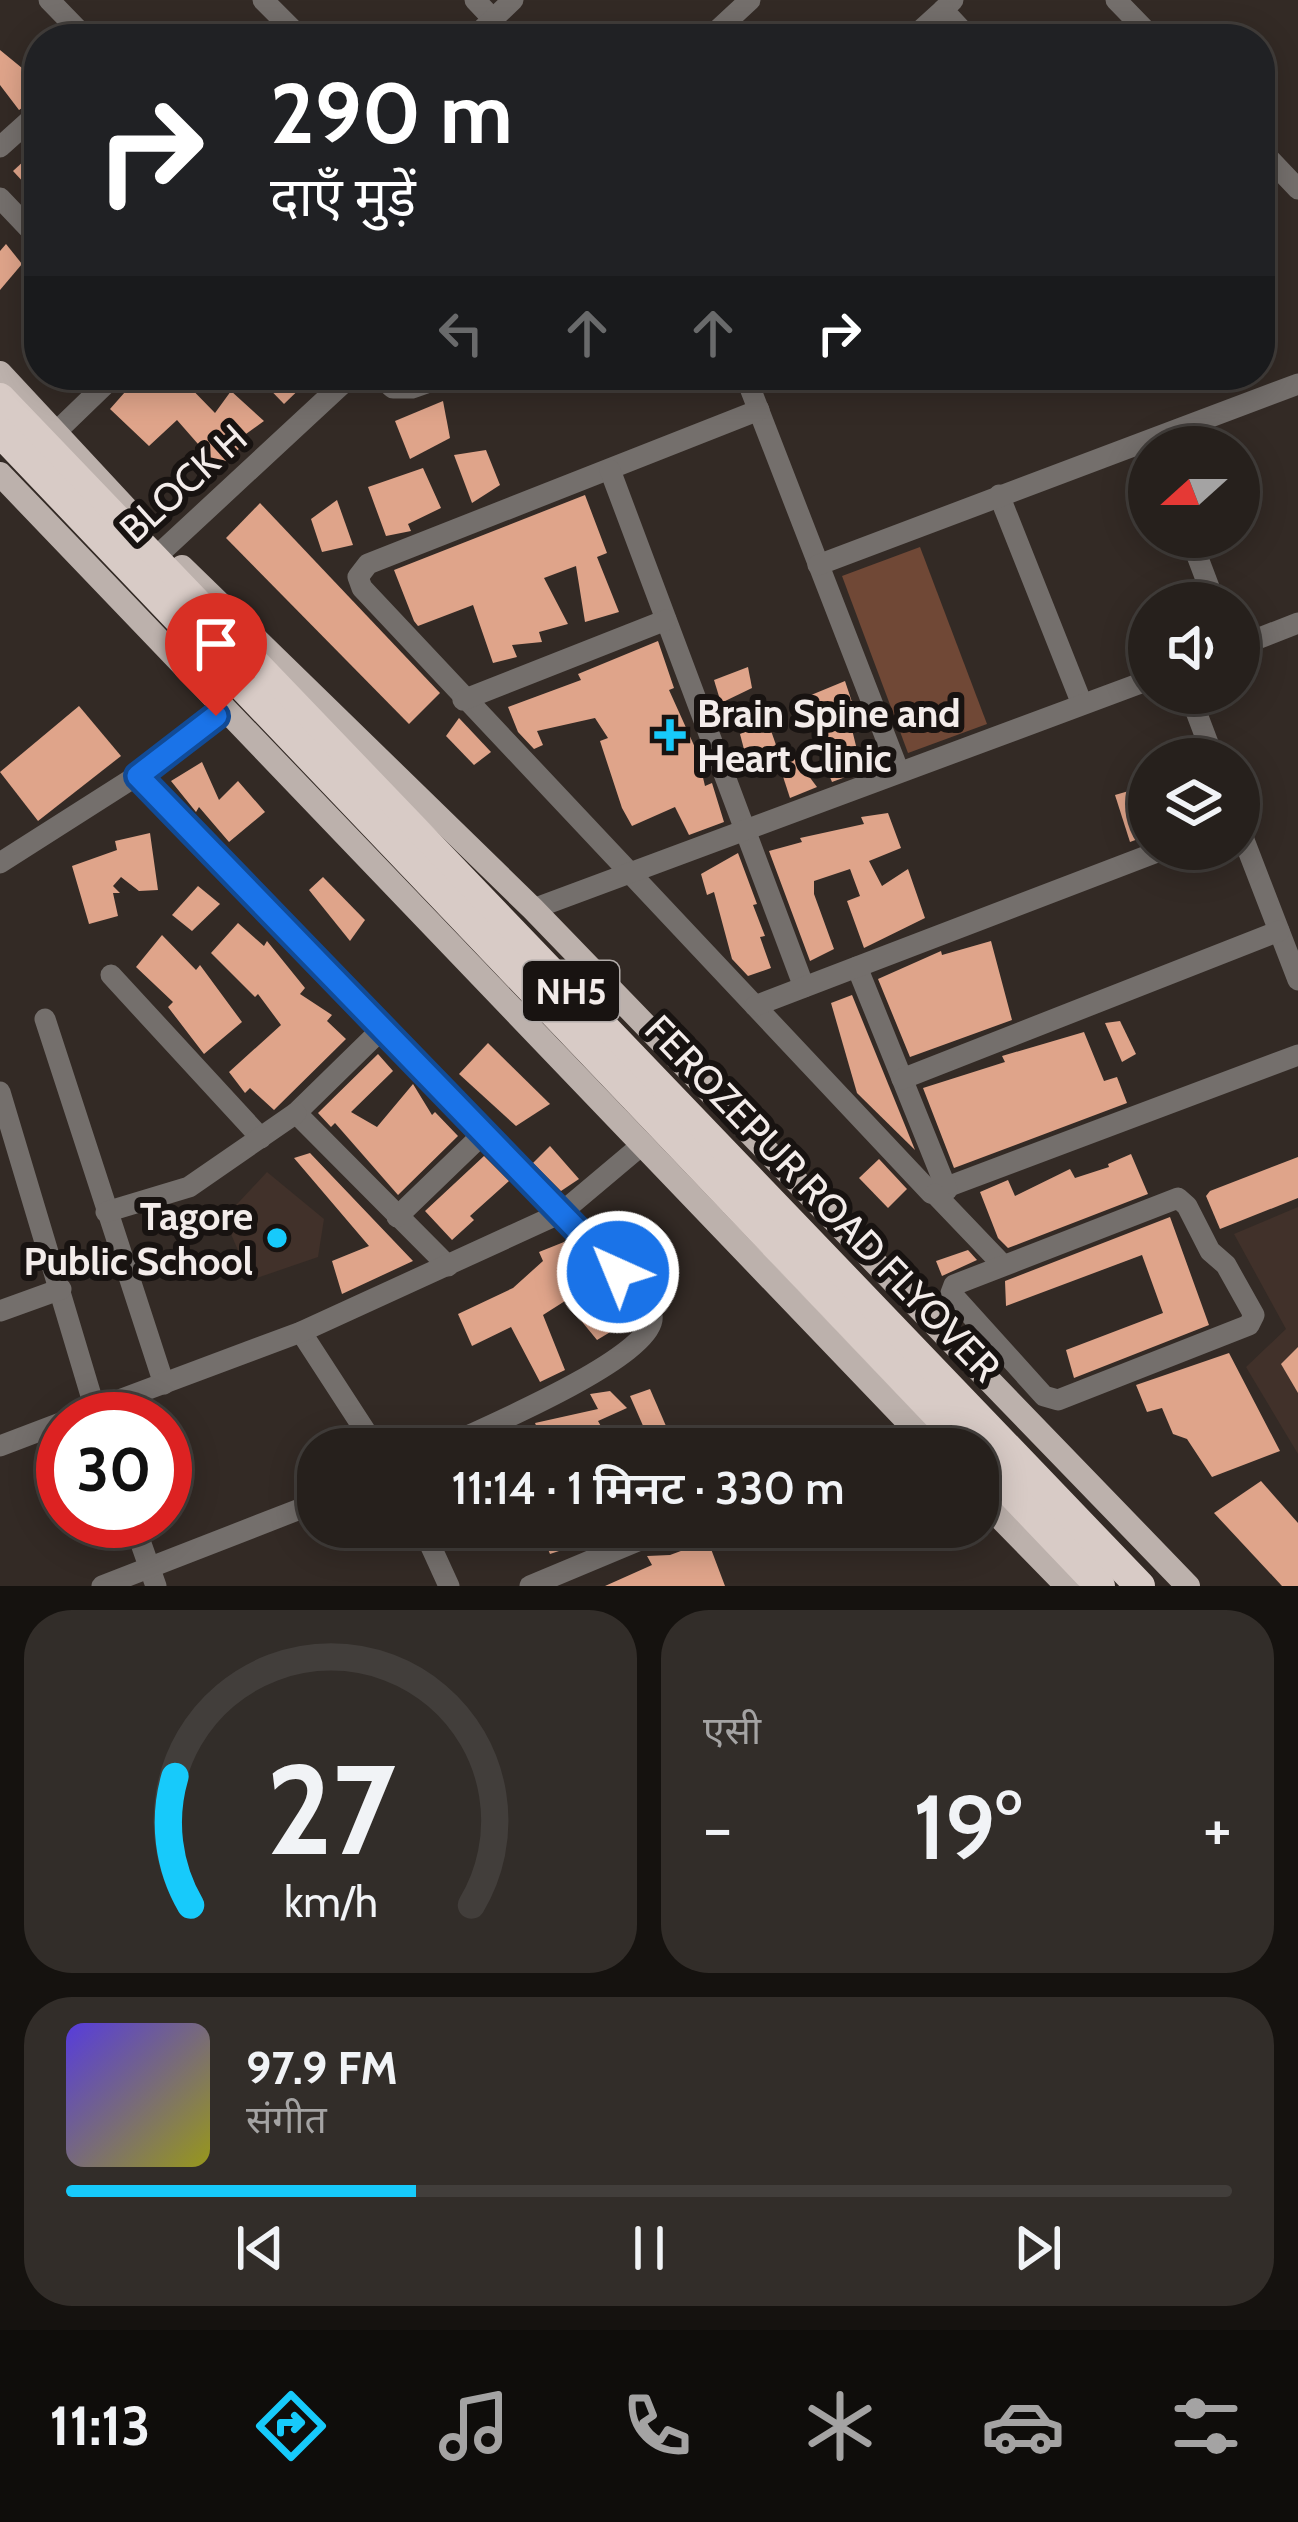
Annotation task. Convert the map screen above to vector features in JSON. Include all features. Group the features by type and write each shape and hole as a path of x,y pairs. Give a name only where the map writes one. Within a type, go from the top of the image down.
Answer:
{"highway":[{"name":"FEROZEPUR ROAD FLYOVER","path":"0,398 1140,1586"},
{"name":"FEROZEPUR ROAD FLYOVER","path":"0,432 950,1428"},
{"path":"999,1479 1100,1586"}],"main road":[{"path":"0,373 165,551 533,909 1188,1586"},
{"path":"0,474 914,1428"},
{"path":"999,1517 1061,1583"}],"street":[{"path":"50,0 73,24"},
{"path":"263,0 287,24"},
{"path":"475,0 494,19"},
{"path":"488,24 513,0"},
{"path":"724,24 750,0"},
{"path":"1116,0 1137,22 1153,0"},
{"path":"0,113 18,131"},
{"path":"0,147 24,126"},
{"path":"1275,165 1298,189"},
{"path":"0,198 24,223"},
{"path":"1198,426 1298,386"},
{"path":"56,431 99,390"},
{"name":"BLOCK H","path":"112,594 165,551 336,390"},
{"path":"751,390 898,772"},
{"path":"758,410 360,570 362,588 755,1006 941,1192 1001,1264"},
{"path":"818,565 999,495 1128,452"},
{"path":"610,470 804,987"},
{"path":"999,495 1082,704"},
{"path":"464,700 666,620"},
{"path":"1260,638 1298,623"},
{"path":"533,909 1128,688"},
{"path":"0,863 138,776 224,710"},
{"path":"138,776 646,1302 652,1323 608,1364 483,1428"},
{"path":"755,1006 1128,863"},
{"path":"1256,870 1298,980"},
{"path":"902,1078 1279,931"},
{"path":"857,967 941,1192"},
{"path":"111,975 261,1138"},
{"path":"45,1019 164,1384"},
{"path":"106,1212 189,1187 296,1113 384,1028"},
{"path":"941,1192 1298,1055"},
{"path":"0,1092 91,1392"},
{"path":"296,1113 448,1266"},
{"path":"397,1217 483,1134"},
{"path":"146,1392 301,1332 560,1213 643,1144"},
{"path":"1180,1198 1210,1251 1226,1264 1253,1320 1052,1399 1044,1396 951,1293 953,1285 1001,1264 1180,1198"},
{"path":"0,1311 61,1289"},
{"path":"301,1332 363,1428"},
{"path":"0,1447 36,1432"},
{"path":"102,1586 152,1576 297,1511"},
{"path":"432,1548 449,1586"},
{"path":"530,1586 621,1548"}],"shaded area":[{"path":"920,547 987,724 908,753 842,576"},
{"name":"Tagore Public School","path":"267,1172 324,1219 318,1257 251,1280 224,1218"},
{"path":"1298,1207 1298,1454 1246,1367 1286,1329 1234,1234"}],"building":[{"path":"0,50 24,66 24,107 19,110 0,85"},
{"path":"24,161 24,183 13,171"},
{"path":"6,244 22,264 0,290 0,251"},
{"path":"127,390 193,390 215,413 231,391 264,421 239,439 244,444 219,468 177,420 149,446 110,409"},
{"path":"270,390 298,390 284,404"},
{"path":"443,401 450,438 410,459 395,421"},
{"path":"486,450 500,485 472,503 454,455"},
{"path":"423,468 441,508 408,524 411,531 386,536 368,487"},
{"path":"585,495 607,553 597,557 619,612 585,622 576,566 544,578 568,624 539,632 542,642 512,645 517,657 493,663 473,605 418,626 414,621 394,570"},
{"path":"337,500 353,545 322,552 311,519"},
{"path":"260,503 440,693 409,724 226,538"},
{"path":"658,641 674,688 669,690 697,752 705,786 712,783 724,822 689,835 675,807 632,826 600,741 608,738 595,718 537,731 543,745 534,749 518,732 508,707 581,680 578,674"},
{"path":"748,667 752,688 721,703 714,680"},
{"path":"845,681 855,711 848,713 857,750 865,747 870,768 832,782 799,700"},
{"path":"79,706 121,756 38,821 0,772"},
{"path":"459,718 491,752 474,765 446,736"},
{"path":"768,722 776,745 746,757 740,734"},
{"path":"787,747 817,787 790,798 775,752"},
{"path":"202,762 219,800 238,781 265,812 229,842 171,781"},
{"path":"1128,791 1128,836 1115,795"},
{"path":"888,813 901,848 869,861 882,886 908,869 925,918 864,948 847,901 860,896 850,869 814,881 814,894 834,949 810,961 769,851 802,842 800,838 864,824 861,817"},
{"path":"150,833 158,890 139,891 121,877 113,886 120,893 113,893 118,916 89,924 72,866 117,850 115,841"},
{"path":"738,853 757,904 753,905 765,936 760,937 771,968 748,976 732,959 714,892 707,895 701,874"},
{"path":"323,877 365,920 350,941 309,890"},
{"path":"198,886 220,904 192,931 172,915"},
{"path":"238,923 264,946 267,941 305,988 300,994 332,1015 327,1021 346,1039 274,1110 250,1088 245,1093 229,1072 281,1025 258,994 255,997 211,953"},
{"path":"162,935 196,970 200,965 242,1022 204,1054 168,1007 173,1002 136,967"},
{"path":"991,941 1012,1020 910,1057 878,979 941,951 942,955"},
{"path":"852,995 915,1150 857,1093 831,1003"},
{"path":"1120,1021 1136,1054 1122,1062 1105,1023"},
{"path":"1084,1032 1104,1081 1117,1077 1127,1103 954,1168 923,1088 1005,1062 1002,1056"},
{"path":"488,1043 550,1104 516,1126 459,1074"},
{"path":"378,1054 393,1071 351,1112 377,1127 413,1084 432,1115 435,1112 458,1136 398,1195 335,1123 331,1127 318,1113"},
{"path":"550,1146 579,1179 561,1191 533,1163"},
{"path":"310,1153 413,1261 342,1294 332,1261 369,1246 294,1158"},
{"path":"1131,1154 1148,1194 1008,1248 998,1238 980,1192 1008,1180 1015,1196 1070,1169 1075,1178"},
{"path":"484,1156 509,1181 470,1216 474,1220 452,1240 425,1211"},
{"path":"1298,1157 1298,1198 1220,1229 1206,1196 1210,1191"},
{"path":"879,1159 907,1189 888,1208 859,1178"},
{"path":"1170,1217 1209,1325 1074,1378 1066,1350 1163,1313 1142,1255 1006,1306 1005,1281"},
{"path":"564,1242 587,1292 595,1286 615,1291 637,1316 597,1340 565,1301 543,1315 565,1370 540,1382 511,1327 472,1346 458,1314 513,1288 543,1261 539,1252"},
{"path":"968,1250 977,1260 942,1276 936,1261"},
{"path":"1298,1347 1298,1393 1281,1364"},
{"path":"1229,1353 1280,1451 1212,1477 1187,1439 1173,1434 1162,1408 1147,1412 1136,1385"},
{"path":"650,1389 666,1426 644,1428 630,1396"},
{"path":"610,1391 627,1408 598,1421 602,1428 537,1428 535,1423 598,1409 590,1394"},
{"path":"1261,1481 1298,1523 1298,1586 1282,1586 1214,1513"},
{"path":"689,1548 711,1548 725,1586 605,1586 652,1565 647,1556"}],"place":[{"name":"Brain Spine and Heart Clinic","path":"670,735"},
{"name":"Tagore Public School","path":"277,1238"}],"route":[{"path":"216,716 138,776 618,1272"}]}
